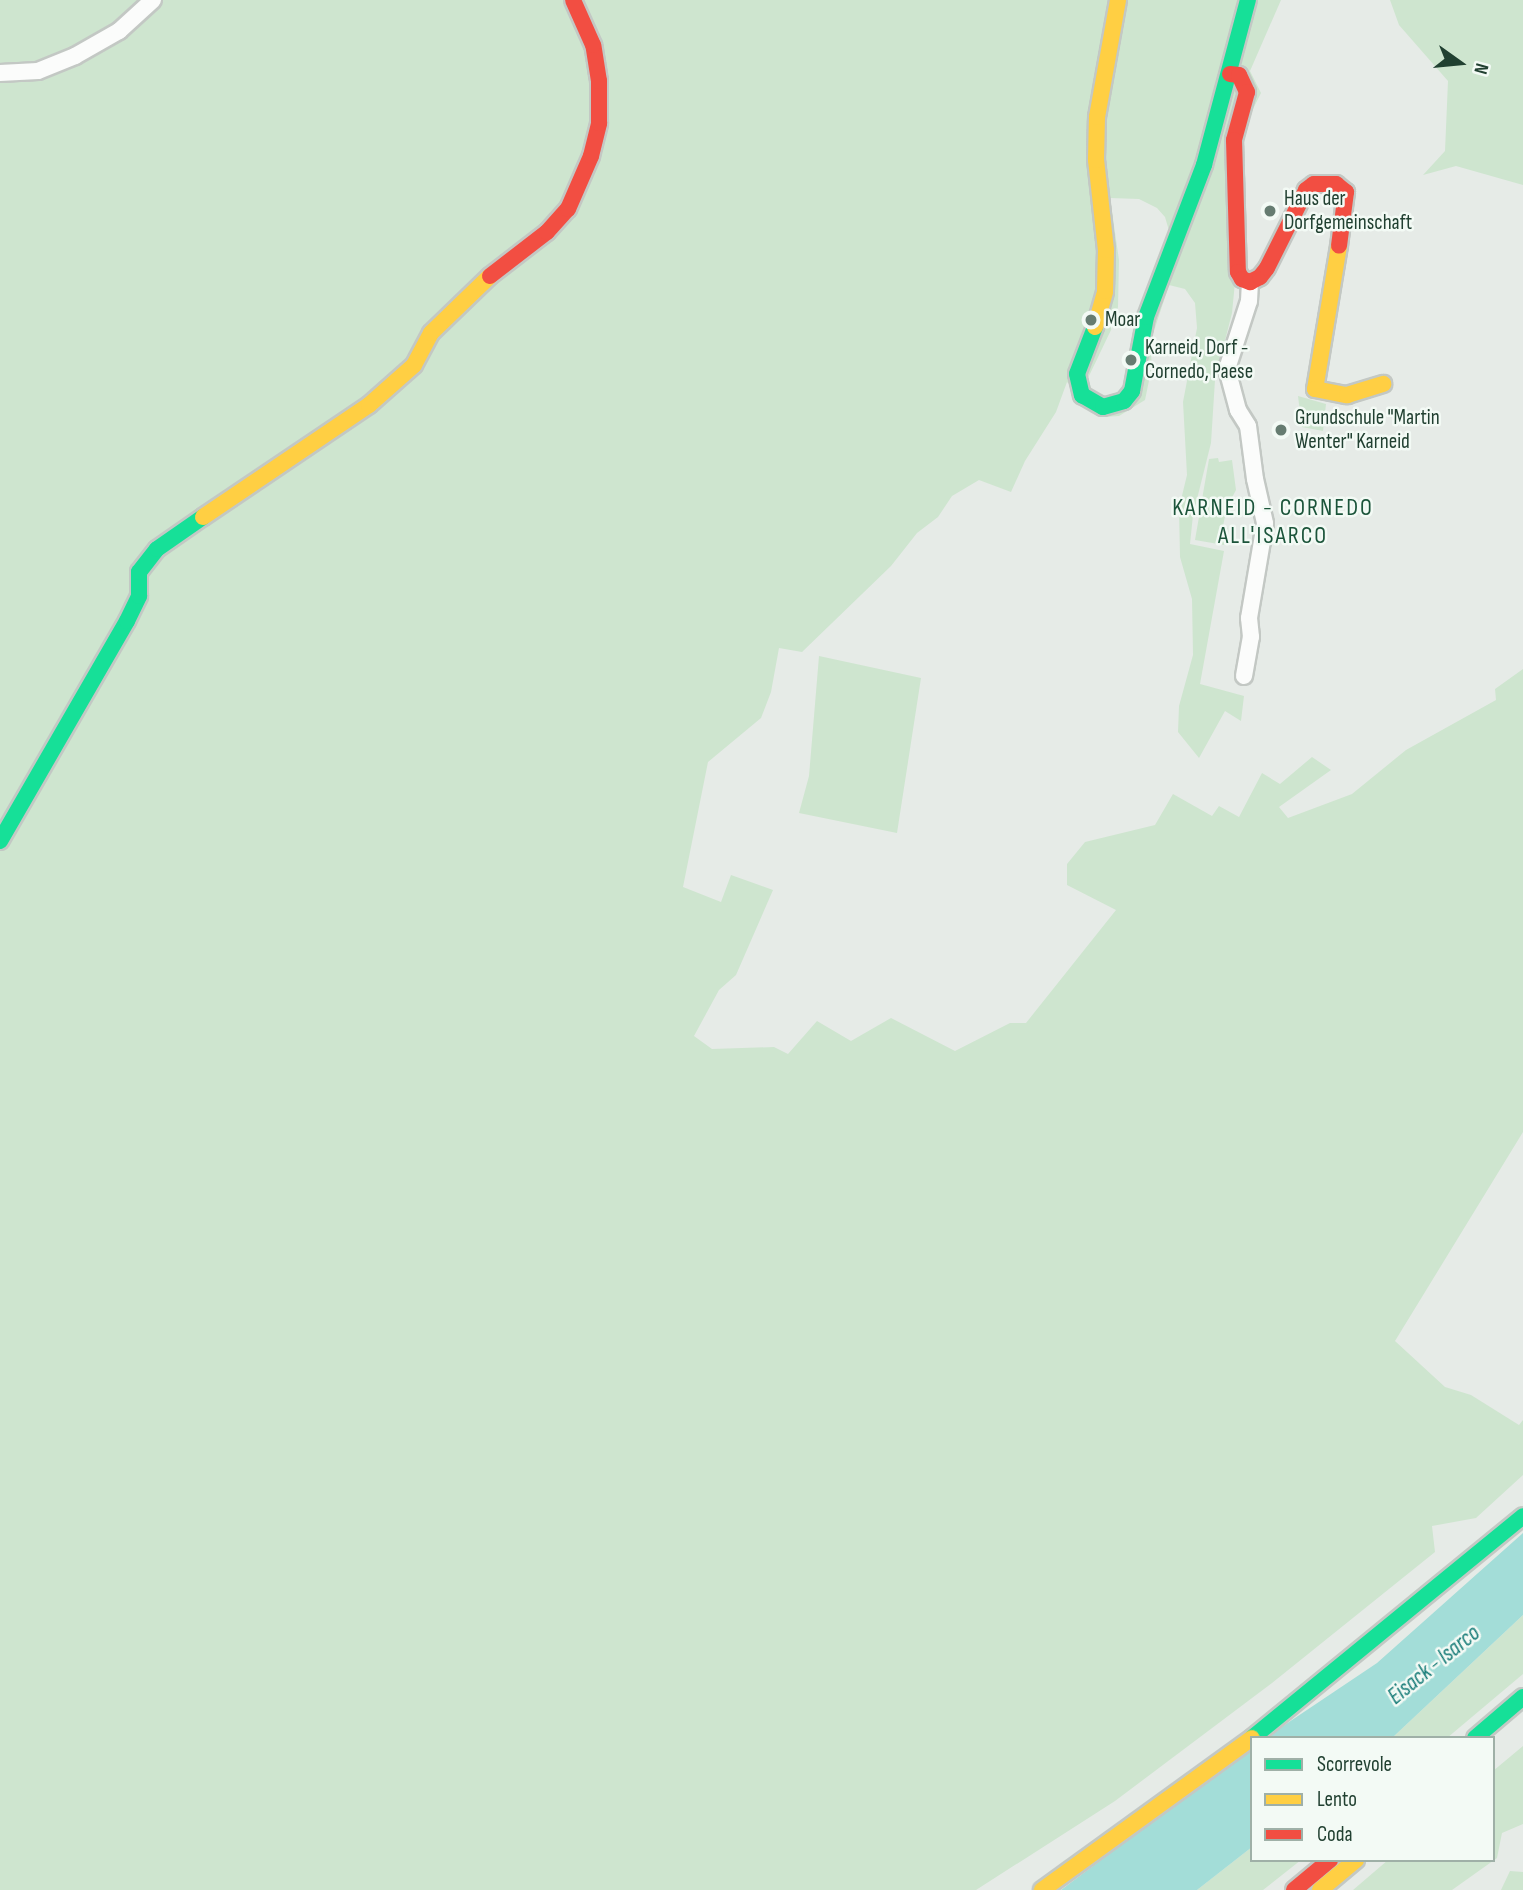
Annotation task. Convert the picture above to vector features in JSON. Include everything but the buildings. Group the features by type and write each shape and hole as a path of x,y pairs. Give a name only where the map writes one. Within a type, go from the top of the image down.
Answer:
{"main road":[{"path":"0,841 127,621 139,596 139,572 157,549 369,405 414,365 431,333 473,289 547,232 568,209 591,156 600,123 599,81 593,45 573,0"},
{"path":"1118,0 1097,117 1096,160 1106,250 1105,291 1100,315 1077,374 1082,395 1091,403 1103,407 1115,405 1132,391 1146,317 1204,165 1248,0"},
{"path":"1230,74 1239,75 1247,92 1234,140 1238,272 1242,279 1250,282 1260,277 1306,190 1314,184 1326,181 1336,184 1346,192 1346,206 1315,389 1347,394 1383,384"},
{"path":"1254,1736 1523,1516"},
{"path":"1477,1736 1523,1697"},
{"path":"1495,1742 1523,1719"},
{"path":"1042,1890 1250,1739"},
{"path":"1294,1890 1328,1862"},
{"path":"1320,1890 1354,1862"}],"street":[{"path":"0,73 38,71 75,56 119,31 153,0"},
{"path":"1244,676 1265,523 1255,479 1248,426 1238,410 1227,369 1249,301 1250,282"}],"green space":[{"path":"0,0 1281,0 1250,71 1261,93 1247,121 1243,141 1245,180 1232,313 1215,380 1211,443 1193,515 1190,544 1224,551 1200,684 1244,696 1241,721 1225,711 1199,758 1178,732 1179,706 1193,655 1192,599 1180,557 1179,508 1187,475 1183,402 1197,328 1195,303 1185,289 1169,285 1150,343 1152,366 1145,400 1119,416 1104,417 1067,382 1056,412 1025,461 1011,492 979,480 952,496 938,517 917,533 891,566 802,652 779,648 771,692 761,718 708,762 683,887 721,902 731,875 773,890 736,975 719,990 694,1036 712,1049 774,1047 788,1054 817,1021 851,1041 891,1018 955,1051 1010,1023 1026,1023 1116,910 1067,885 1067,864 1085,842 1155,825 1173,794 1212,816 1219,806 1239,817 1262,773 1280,784 1312,757 1331,770 1279,807 1288,818 1352,794 1406,750 1496,700 1495,689 1523,669 1523,1132 1395,1341 1445,1387 1471,1395 1519,1425 1523,1420 1523,1475 1476,1518 1432,1526 1435,1552 1272,1683 1115,1801 976,1890 0,1890","holes":["1110,198 1139,199 1157,208 1165,217 1170,234 1123,391 1109,397 1092,391 1088,378 1111,330 1118,307 1119,260"]},
{"path":"1390,0 1523,0 1523,185 1456,166 1423,175 1445,151 1448,81 1399,25"},
{"path":"1298,396 1326,404 1323,431 1302,427"},
{"path":"1218,458 1219,462 1232,460 1236,490 1227,507 1223,526 1228,528 1224,545 1195,540 1209,459"},
{"path":"819,656 921,678 897,833 799,813 809,776"},
{"path":"1523,1615 1523,1674 1449,1736 1394,1736"},
{"path":"1523,1746 1523,1824 1502,1833 1495,1859 1495,1769"},
{"path":"1250,1849 1250,1862 1298,1862 1263,1890 1197,1890"},
{"path":"1386,1862 1491,1862 1452,1890 1353,1890"},
{"path":"1510,1871 1523,1872 1523,1890 1501,1890"}],"water":[{"name":"Eisack - Isarco","path":"1523,1533 1523,1615 1394,1736 1268,1736 1377,1663"},
{"path":"1250,1748 1250,1849 1197,1890 1061,1890"}],"traffic: fast":[{"path":"1095,327 1077,374 1082,395 1103,407 1124,401 1132,391 1146,317 1204,165 1248,0"},
{"path":"0,841 127,621 139,596 139,572 157,549 203,517"},
{"path":"1254,1736 1523,1516"},
{"path":"1477,1736 1523,1697"}],"traffic: slow":[{"path":"1095,327 1105,291 1106,250 1096,160 1097,117 1118,0"},
{"path":"1339,246 1315,389 1347,395 1383,384"},
{"path":"203,517 369,405 414,365 431,333 490,276"},
{"path":"1042,1890 1250,1739"},
{"path":"1320,1890 1354,1862"}],"traffic: jam":[{"path":"490,276 547,232 568,209 591,156 599,123 599,81 593,45 573,0"},
{"path":"1230,74 1239,75 1247,92 1234,140 1238,272 1242,279 1250,282 1260,277 1267,268 1306,190 1314,184 1336,184 1346,192 1339,246"},
{"path":"1294,1890 1328,1862"}],"place":[{"name":"Haus der Dorfgemeinschaft","path":"1270,211"},
{"name":"Moar","path":"1091,320"},
{"name":"Karneid, Dorf - Cornedo, Paese","path":"1131,360"},
{"name":"Grundschule \"Martin Wenter\" Karneid","path":"1281,430"}],"district":[{"name":"KARNEID - CORNEDO ALL'ISARCO","path":"1273,522"}]}
